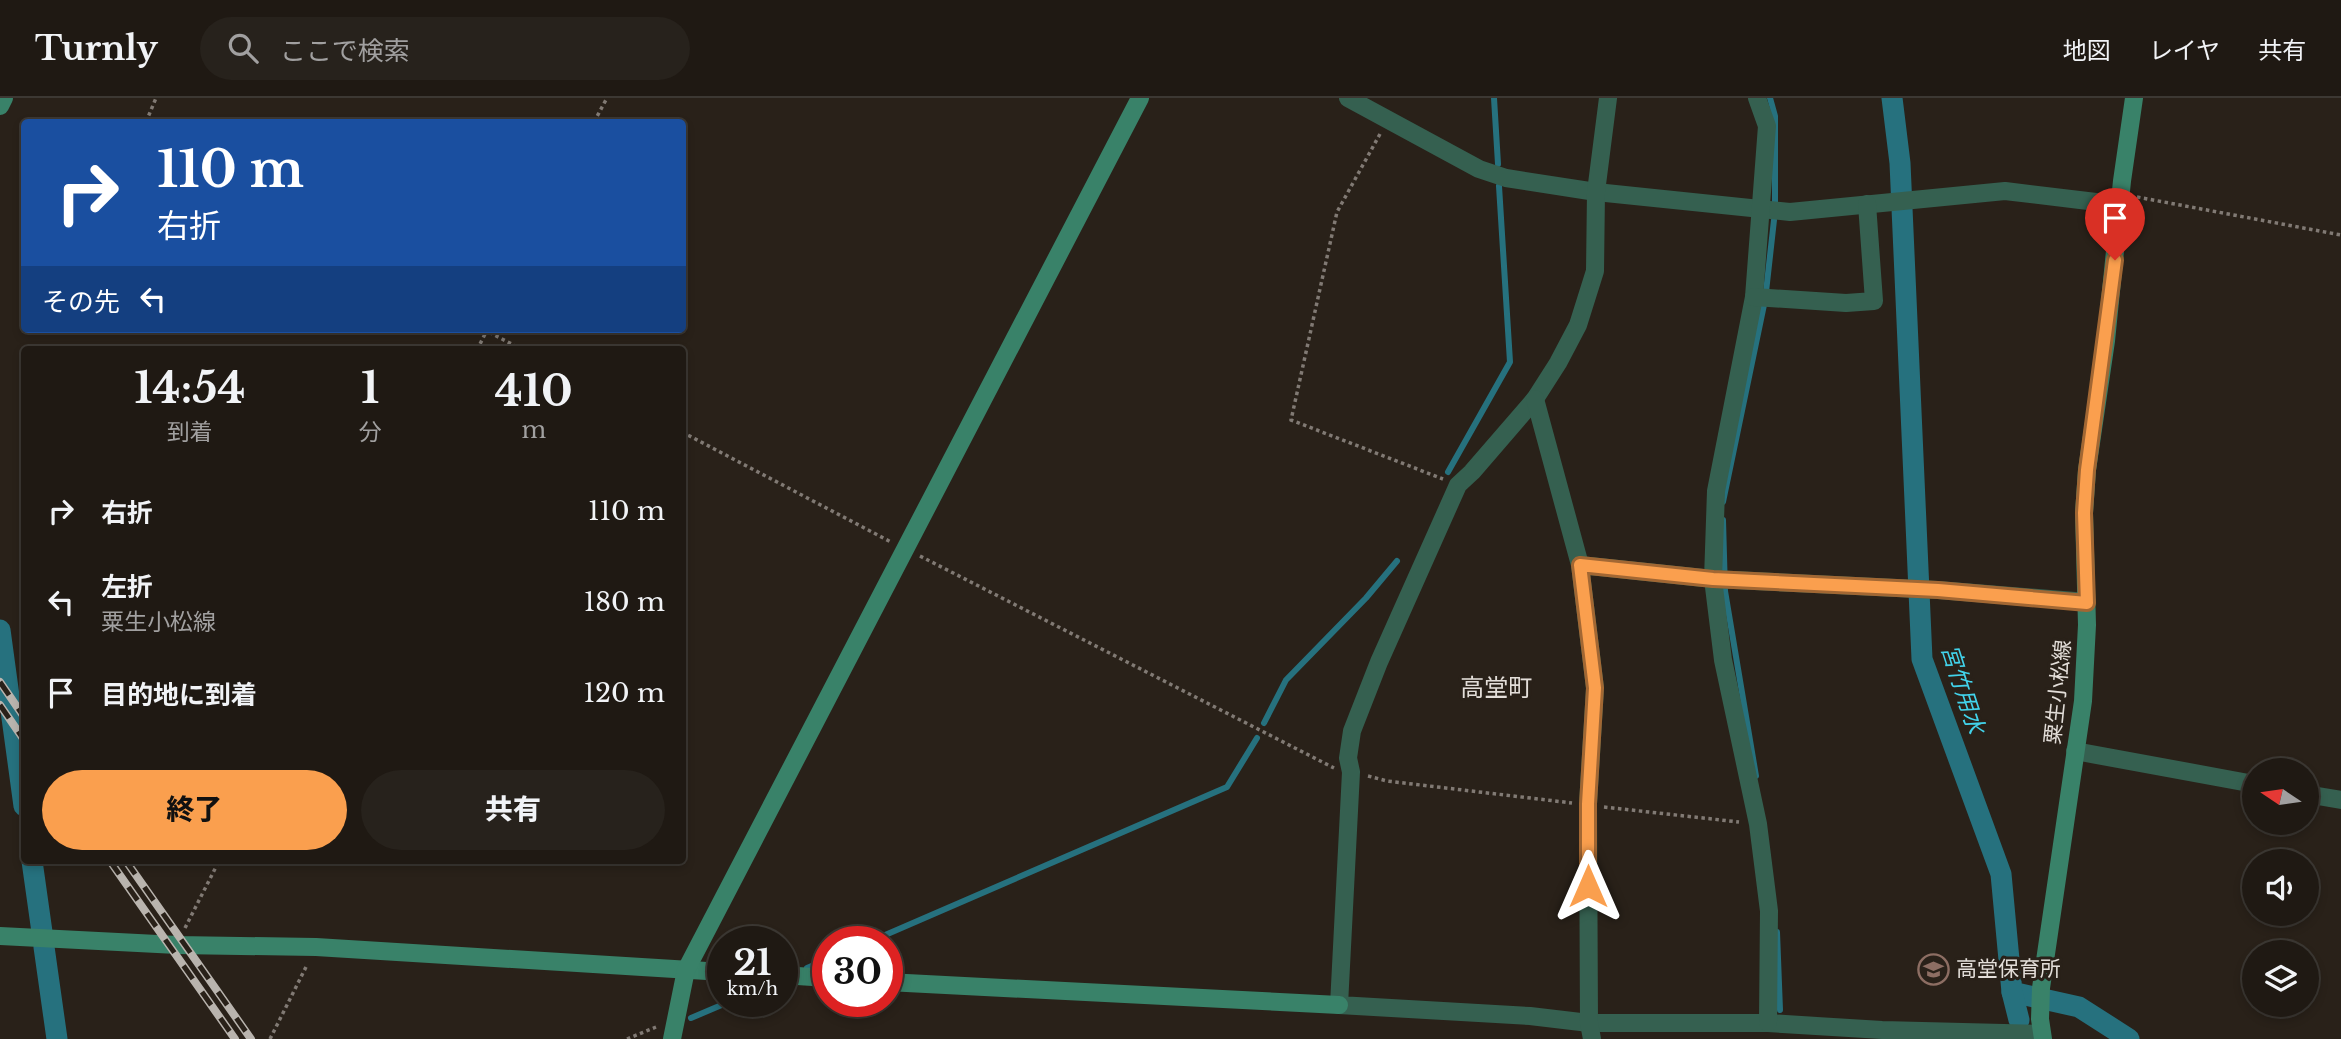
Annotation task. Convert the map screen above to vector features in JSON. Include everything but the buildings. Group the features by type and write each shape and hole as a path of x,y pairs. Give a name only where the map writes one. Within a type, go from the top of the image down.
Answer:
{"street":[{"path":"0,106 4,98"},
{"path":"672,1039 686,970 1140,98"},
{"path":"1348,98 1479,169 1506,178 1596,192 1790,212 2005,191 2121,200"},
{"path":"1339,1005 1351,772 1348,758 1352,731 1379,662 1458,485 1535,399 1558,363 1577,324 1595,271 1596,192 1608,98"},
{"path":"1757,98 1767,126 1762,208 1754,297 1716,491 1716,580 1723,660 1758,824 1769,911 1768,1023"},
{"name":"粟生小松線","path":"2041,1031 2041,988 2086,664 2084,513 2087,470 2106,341 2133,98"},
{"path":"1754,297 1846,303 1874,301 1875,204"},
{"path":"1535,399 1580,565 1595,688 1588,804 1591,1031"},
{"path":"1580,565 1716,580 1938,590 2087,603"},
{"path":"2075,751 2242,782"},
{"path":"2319,796 2341,800"},
{"path":"0,936 177,945 316,947 707,971"},
{"path":"903,983 1530,1016 1591,1031 1768,1023 1882,1030 2041,1031"}],"path":[{"path":"147,119 156,98"},
{"path":"596,119 607,98"},
{"path":"1388,120 1337,212 1291,420 1458,485"},
{"path":"2121,200 2341,235"},
{"path":"492,333 516,346"},
{"path":"686,434 1327,766 1387,781 1758,824"},
{"path":"177,945 218,864"},
{"path":"270,1039 316,947"},
{"path":"627,1039 677,1018"}],"waterway":[{"path":"1494,98 1498,164"},
{"path":"1770,98 1775,116 1775,206"},
{"name":"宮竹用水","path":"1892,98 1900,163 1922,659 2001,874 2012,992 2079,1007 2129,1039"},
{"path":"1448,472 1510,362 1499,186"},
{"path":"1766,292 1774,220"},
{"path":"1723,502 1764,305"},
{"path":"1723,520 1725,591 1756,776"},
{"path":"1264,723 1286,680 1366,598 1397,561"},
{"path":"0,630 21,784"},
{"path":"903,927 1227,787 1257,738"},
{"path":"32,864 42,932"},
{"path":"1777,932 1780,1010"},
{"path":"44,947 57,1039"},
{"path":"807,968 812,966"},
{"path":"2012,992 2019,1020"},
{"path":"691,1018 707,1011"}],"railway":[{"path":"0,682 21,713"},
{"path":"0,705 21,736"},
{"path":"112,864 235,1039"},
{"path":"128,864 251,1039"}],"place":[{"name":"高堂保育所","path":"1933,969"}],"district":[{"name":"高堂町","path":"1496,688"}],"route":[{"path":"1588,886 1588,804 1595,688 1580,565 1713,579 1938,590 2087,603 2084,513 2087,470 2115,260"}]}
